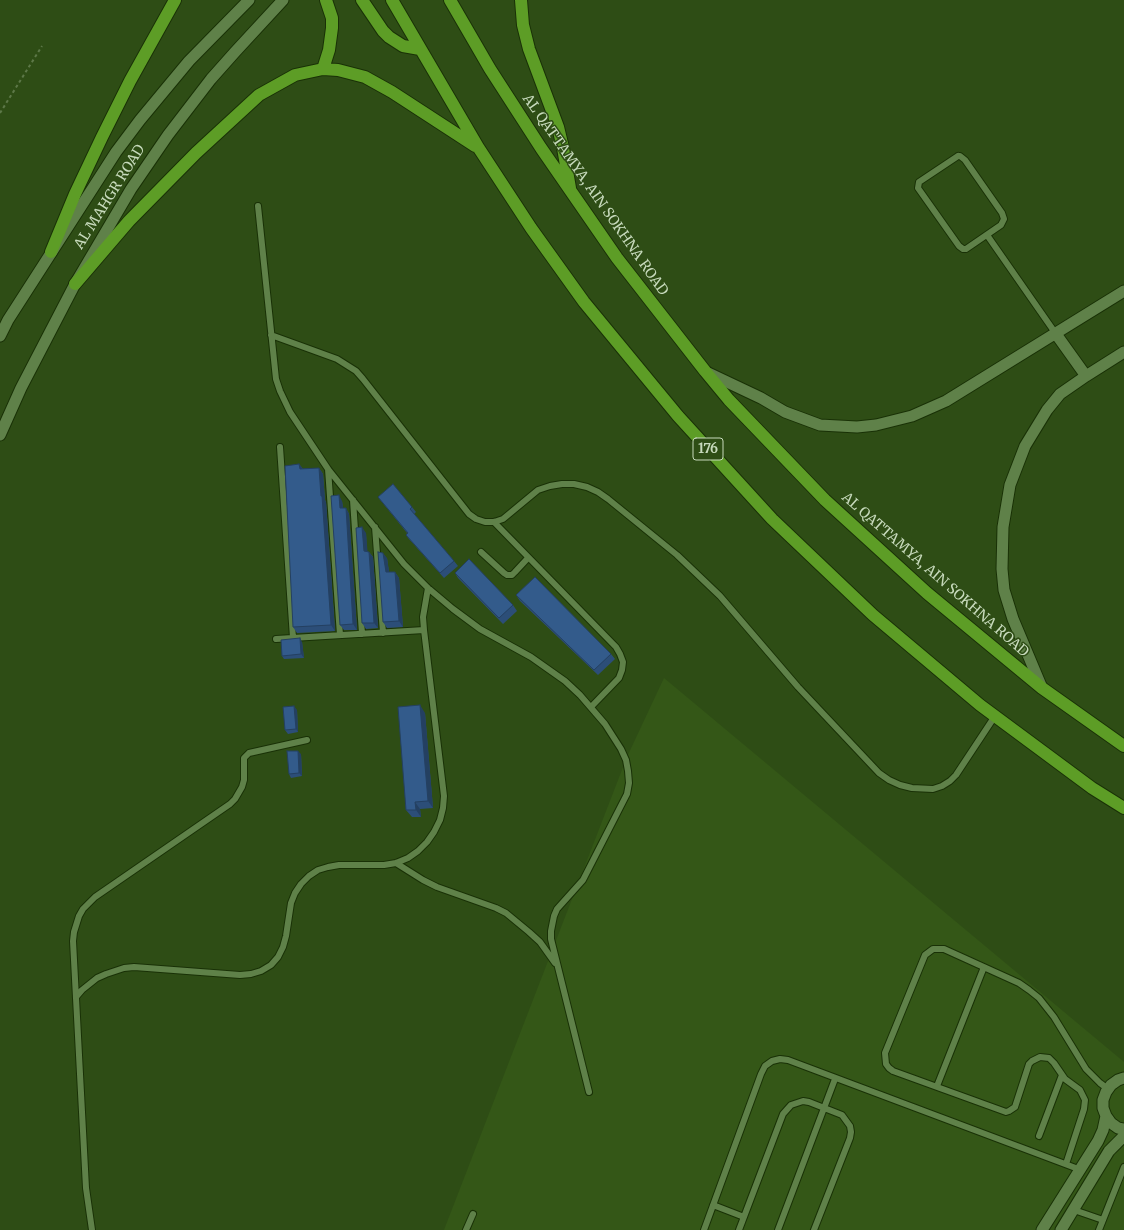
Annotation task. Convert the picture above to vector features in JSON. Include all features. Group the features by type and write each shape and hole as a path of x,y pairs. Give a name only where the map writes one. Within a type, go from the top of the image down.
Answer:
{"highway":[{"path":"51,252 75,194 102,137 174,0"},
{"path":"323,69 329,50 332,28 332,18 326,0"},
{"path":"362,0 378,25 389,37 403,46 420,49"},
{"name":"176","path":"392,0 479,149 531,228 584,302 678,416 772,519 873,615 995,716 1092,788 1124,808"},
{"name":"AL QATTAMYA, AIN SOKHNA ROAD","path":"450,0 490,69 541,148 617,258 704,372 729,400 825,500 927,593 1042,688 1124,746"},
{"path":"521,0 523,24 529,48 558,127 571,191"},
{"path":"75,284 125,226 196,153 259,95 295,75 323,69 338,70 365,77 392,92 479,149"}],"street":[{"name":"AL MAHGR ROAD","path":"0,336 8,320 116,152 140,120 189,61 249,0"},
{"name":"AL MAHGR ROAD","path":"0,435 21,388 75,284 131,189 168,135 211,80 283,0"},
{"path":"704,372 761,398 785,412 814,424 839,427 876,425 912,416 946,401 1124,291"},
{"path":"1056,334 1086,376"},
{"path":"1042,688 1013,619 1004,590 1002,569 1003,527 1010,485 1025,446 1035,427 1060,394 1124,352"},
{"path":"1124,1078 1111,1085 1103,1100 1103,1108 1111,1123 1118,1128 1124,1129"},
{"path":"1042,1230 1102,1135 1106,1116"},
{"path":"1061,1230 1109,1151 1124,1136"}],"lane":[{"path":"960,156 963,158 1003,216 1003,223 987,235 968,248 961,248 918,188 919,182 955,158 960,156"},
{"path":"258,206 276,379 290,412 328,469 404,564 428,588 480,629 531,656 549,668 570,686 591,707 605,724 626,760 629,783 627,794 583,880 561,903 552,923 551,939 589,1092"},
{"path":"987,235 1056,334"},
{"path":"271,335 337,359 356,371 469,514 476,519 485,522 494,522 503,519 538,490 550,486 574,484 587,487 598,492 672,551 699,575 740,618 798,687 879,773 889,780 912,788 933,789 950,782 995,716"},
{"path":"280,447 293,638"},
{"path":"328,469 340,635"},
{"path":"353,500 362,634"},
{"path":"494,522 616,647 620,654 623,662 619,678 591,707"},
{"path":"375,527 384,632"},
{"path":"481,552 507,575 515,572 528,558"},
{"path":"76,997 97,978 124,968 134,967 240,975 261,971 271,964 284,947 291,903 301,884 309,876 318,870 334,866 384,865 396,863 408,858 427,842 440,820 444,796 424,630 428,588"},
{"path":"276,639 424,630"},
{"path":"92,1230 86,1188 73,941 79,916 89,902 95,897 230,804 235,799 242,787 244,772 243,762 244,758 249,753 307,740"},
{"path":"396,863 437,887 506,913 540,942 558,966"},
{"path":"1066,1164 1084,1109 1085,1100 1080,1090 1062,1075 1054,1063 1048,1058 1035,1058 1029,1064 1015,1107 1009,1111 1002,1110 888,1068 884,1058 925,955 929,951 939,948 1019,983 1039,998 1054,1017 1086,1068 1108,1089"},
{"path":"937,1086 984,967"},
{"path":"704,1230 761,1074 765,1066 772,1061 780,1059 788,1060 1081,1170"},
{"path":"1039,1136 1062,1075"},
{"path":"778,1230 836,1078"},
{"path":"739,1230 783,1114 786,1109 796,1102 802,1101 809,1102 842,1116 850,1126 851,1132 814,1230"},
{"path":"1099,1230 1124,1167"},
{"path":"713,1205 744,1217"},
{"path":"1074,1210 1103,1220"},
{"path":"466,1230 473,1214"}],"path":[{"path":"0,113 42,46"}],"shaded area":[{"path":"664,678 1124,1062 1124,1230 444,1230 627,757"}],"building":[{"path":"299,464 300,469 319,468 331,625 293,627 285,466"},
{"path":"393,484 412,507 410,509 454,561 440,573 406,535 408,533 378,497"},
{"path":"339,495 340,508 346,508 353,624 340,625 331,496"},
{"path":"362,527 364,551 369,552 374,623 362,623 356,528"},
{"path":"378,552 383,553 386,572 395,572 399,621 383,622"},
{"path":"469,559 513,605 499,618 455,573"},
{"path":"535,577 611,654 594,670 516,595"},
{"path":"300,638 301,654 282,656 281,640"},
{"path":"420,705 428,801 415,802 416,810 406,810 398,707"},
{"path":"294,706 296,729 285,730 283,707"},
{"path":"287,751 298,751 299,773 289,774"}]}
